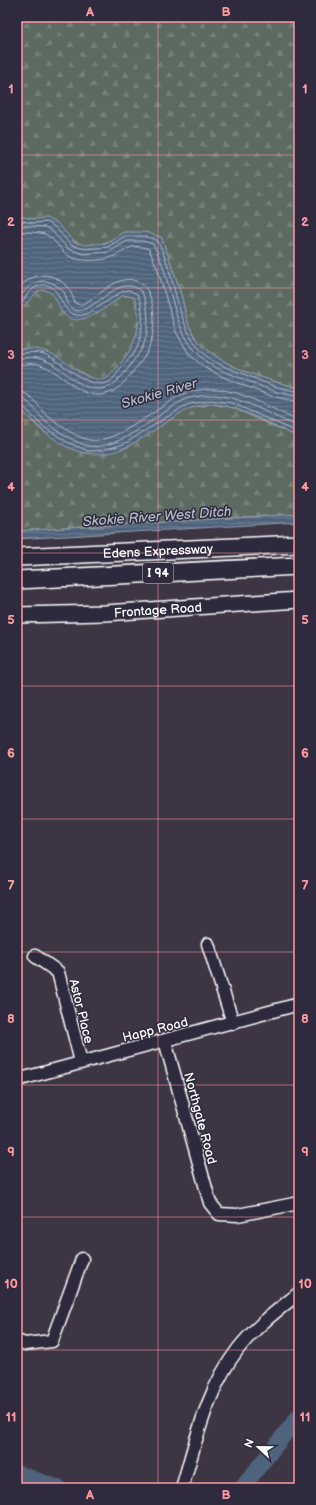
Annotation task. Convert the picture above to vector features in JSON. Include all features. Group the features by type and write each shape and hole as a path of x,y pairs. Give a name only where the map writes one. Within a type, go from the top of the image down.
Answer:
{"highway":[{"name":"Edens Expressway","path":"17,557 299,544"},
{"name":"Edens Expressway","path":"17,580 299,566"}],"main road":[{"name":"Frontage Road","path":"17,616 105,613 299,600"}],"street":[{"path":"208,944 233,1023"},
{"name":"Astor Place","path":"35,956 58,972 81,1062"},
{"name":"Happ Road","path":"17,1080 299,1004"},
{"name":"Northgate Road","path":"166,1041 210,1203 219,1214 238,1215 299,1203"},
{"path":"17,1341 25,1344 52,1341 82,1259"},
{"path":"182,1488 203,1418 216,1385 238,1350 260,1325 299,1293"}],"green space":[{"path":"17,17 299,17 299,388 253,375 237,368 209,351 198,341 190,328 170,260 161,237 124,232 111,240 91,246 74,241 46,218 34,219 17,216"},
{"path":"38,290 48,291 51,293 57,300 63,314 105,308 123,295 134,297 138,309 138,321 134,342 123,361 107,379 98,380 89,377 28,348 17,350 17,313"},
{"path":"211,404 231,407 299,437 299,514 17,531 17,405 40,429 67,447 126,448 188,408"}],"water":[{"name":"Skokie River","path":"17,216 34,219 46,218 58,224 74,242 85,245 106,243 124,232 144,232 161,237 170,260 190,328 198,341 222,360 237,368 253,375 299,388 299,437 244,412 222,405 205,404 187,410 136,442 110,453 94,454 79,452 52,438 17,405 17,350 32,349 45,351 56,356 84,375 95,379 106,379 129,352 134,342 137,331 138,309 134,297 123,295 94,315 77,320 69,318 63,313 55,297 45,290 38,291 17,313"},
{"path":"299,514 299,522 17,539 17,531"}],"waterway":[{"path":"242,1488 299,1416"},
{"path":"17,1473 59,1488"}],"water label":[{"name":"Skokie River West Ditch","path":"157,516"}]}
